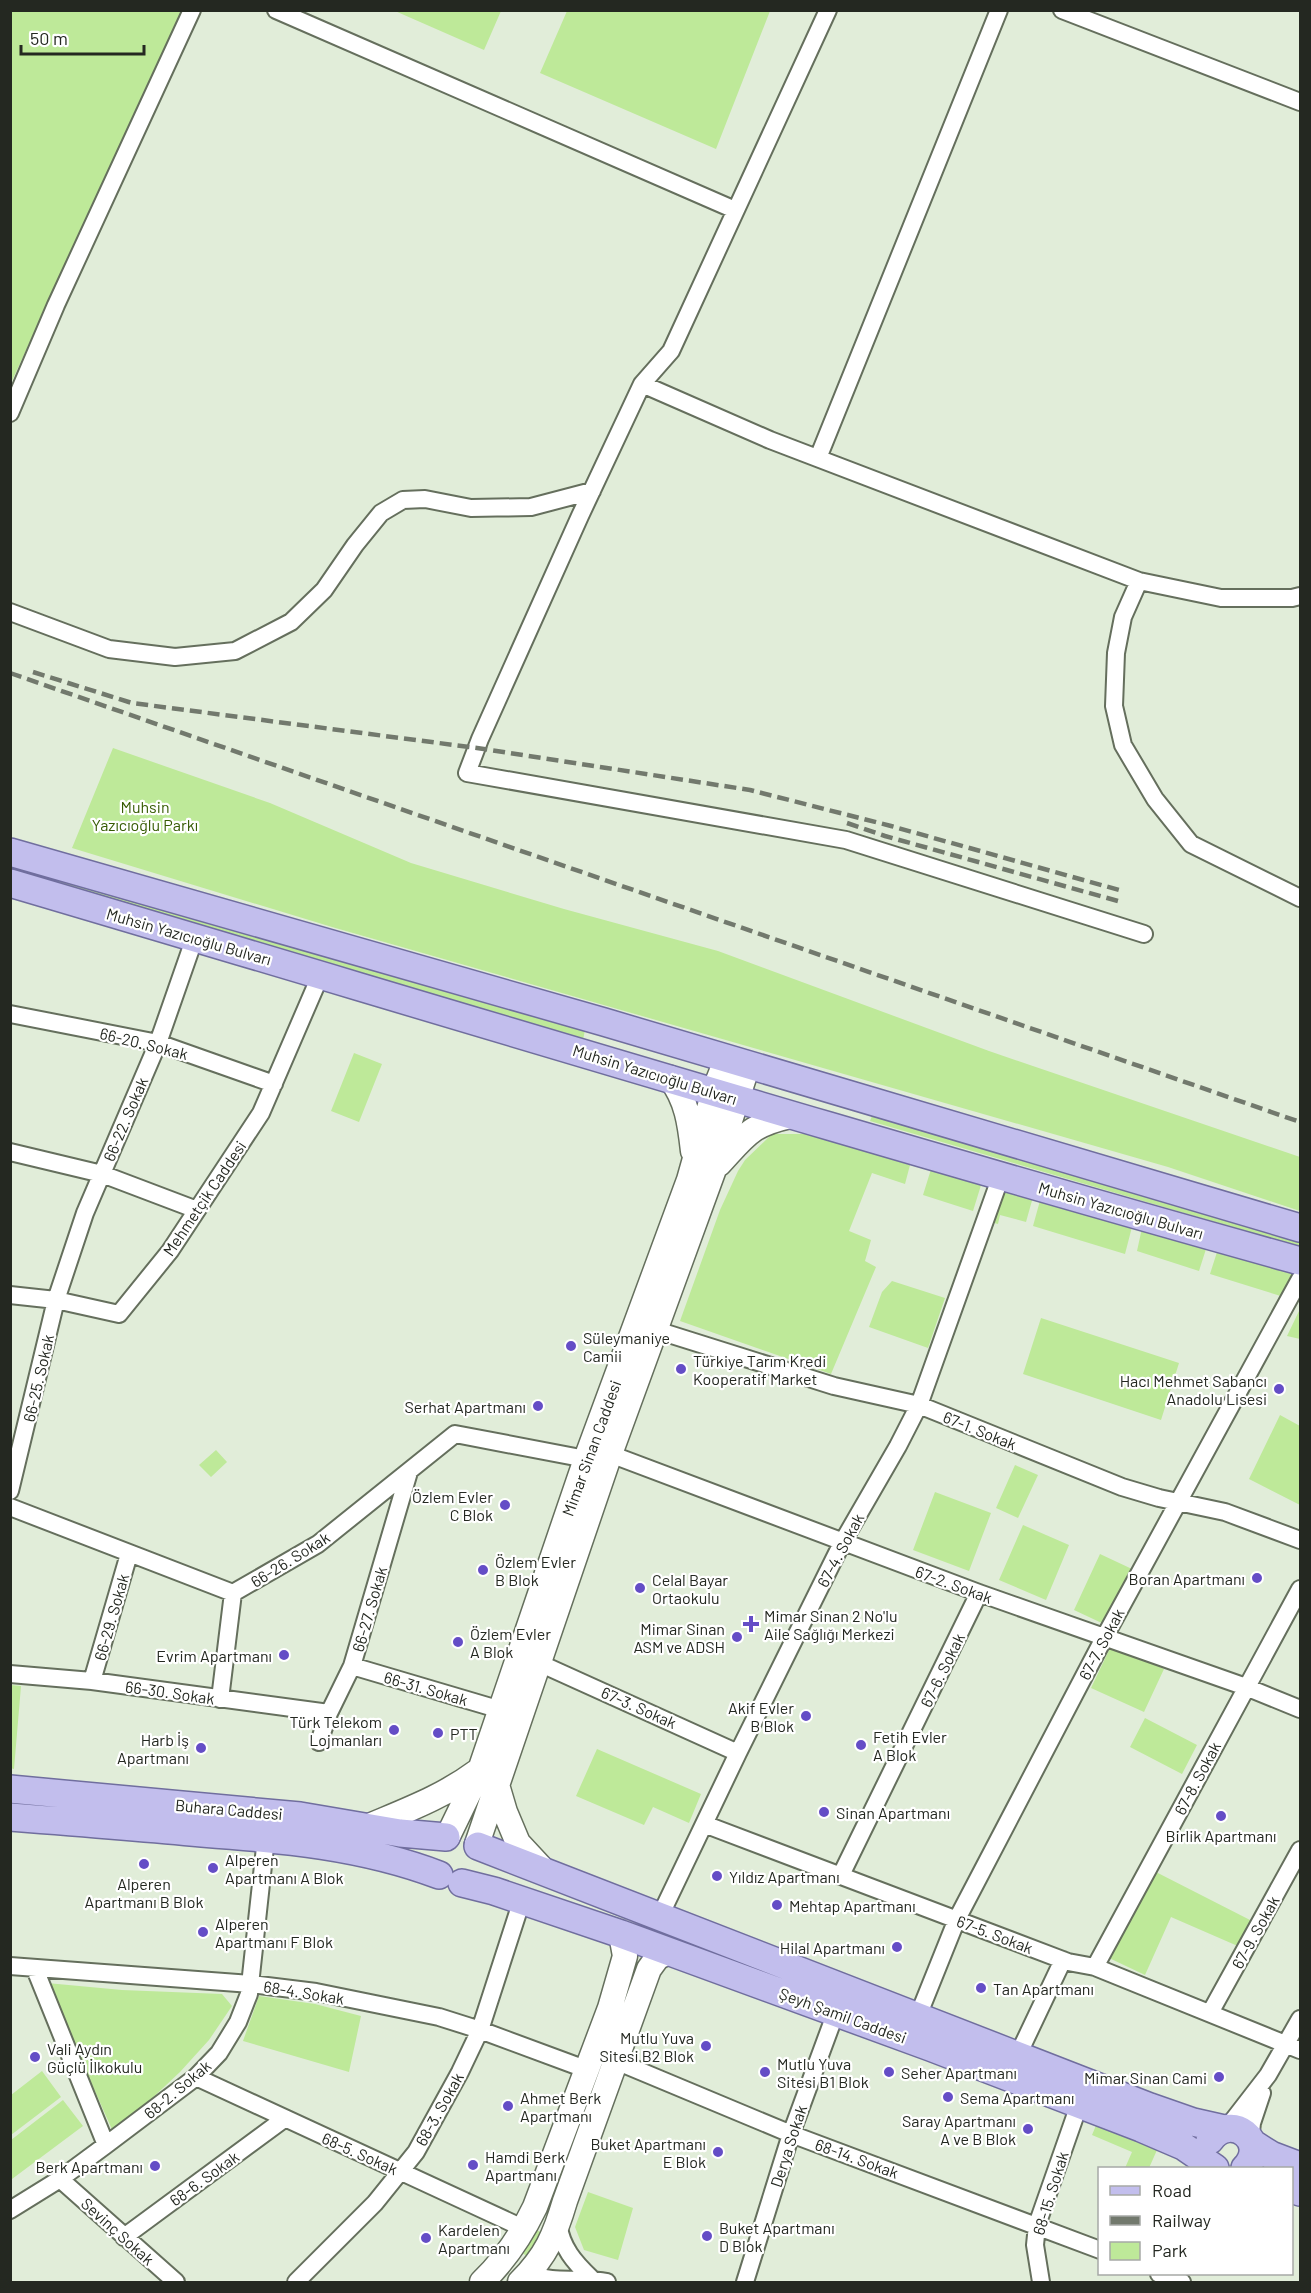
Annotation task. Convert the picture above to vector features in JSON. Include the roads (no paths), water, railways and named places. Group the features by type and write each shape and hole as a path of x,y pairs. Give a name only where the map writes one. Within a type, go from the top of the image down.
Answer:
{"main road":[{"name":"Muhsin Yazıcıoğlu Bulvarı","path":"10,852 738,1061 1300,1228"},
{"name":"Muhsin Yazıcıoğlu Bulvarı","path":"10,883 670,1078 790,1116 1300,1261"},
{"name":"Buhara Caddesi","path":"10,1788 300,1816 417,1835 447,1836"},
{"name":"Buhara Caddesi","path":"10,1817 266,1838 347,1849 395,1860 450,1879"},
{"path":"465,1835 478,1845 482,1855 480,1869 470,1880 450,1879 433,1863 433,1854 438,1842 447,1836 465,1835"},
{"name":"Şeyh Şamil Caddesi","path":"478,1845 1193,2122 1300,2166"},
{"name":"Şeyh Şamil Caddesi","path":"450,1879 522,1900 621,1934 836,2012 1183,2146 1214,2167"},
{"path":"1215,2167 1209,2158 1208,2145 1214,2135 1240,2142"}],"street":[{"path":"10,413 56,305 192,10"},
{"path":"276,10 735,210"},
{"path":"828,10 671,351 642,384 592,490 480,739 467,773 846,840 1143,934"},
{"path":"818,458 999,10"},
{"path":"1062,10 1300,102"},
{"path":"642,384 771,440 1139,581 1221,598 1300,596"},
{"path":"10,612 109,649 175,657 235,651 291,622 324,590 355,545 381,513 403,500 425,499 471,508 531,507 592,490"},
{"path":"1139,581 1123,616 1116,653 1114,706 1123,745 1155,800 1191,844 1300,898"},
{"name":"66-22. Sokak","path":"56,1300 85,1213 158,1043 195,937"},
{"name":"Mehmetçik Caddesi","path":"10,1295 56,1300 118,1314 170,1251 261,1113 321,974"},
{"name":"66-20. Sokak","path":"10,1014 158,1043 274,1083"},
{"name":"Mimar Sinan Caddesi","path":"447,1836 489,1777 539,1663 610,1454 656,1330 704,1166 738,1061"},
{"path":"670,1078 688,1112 704,1166 754,1127 790,1116"},
{"path":"10,1152 102,1174 197,1210"},
{"name":"Mimar Sinan Caddesi","path":"478,1845 501,1710 586,1459 704,1166"},
{"name":"67-4. Sokak","path":"660,1916 738,1752 842,1543 919,1405 1001,1176"},
{"name":"67-7. Sokak","path":"918,2016 957,1919 1104,1638 1300,1279"},
{"name":"66-25. Sokak","path":"10,1491 56,1300"},
{"name":"67-1. Sokak","path":"656,1330 834,1386 919,1405 1122,1487 1225,1512 1300,1540"},
{"name":"66-26. Sokak","path":"10,1507 233,1593 318,1544 455,1434 586,1459"},
{"name":"67-2. Sokak","path":"610,1454 842,1543 1246,1687 1300,1709"},
{"name":"66-27. Sokak","path":"319,1742 329,1713 352,1666 409,1472"},
{"name":"66-29. Sokak","path":"92,1681 129,1554"},
{"name":"67-8. Sokak","path":"1095,1967 1300,1589"},
{"path":"220,1699 233,1593"},
{"name":"67-6. Sokak","path":"841,1875 979,1593"},
{"name":"67-3. Sokak","path":"539,1663 738,1752"},
{"name":"66-31. Sokak","path":"352,1666 501,1710"},
{"name":"66-30. Sokak","path":"10,1674 92,1681 329,1713"},
{"path":"367,1827 433,1800 456,1787 489,1777 518,1843 544,1871"},
{"name":"67-5. Sokak","path":"704,1824 1063,1960 1095,1967 1293,2047"},
{"name":"68-2. Sokak","path":"10,2210 60,2179 106,2145 196,2077 219,2053 238,2022 251,1984 266,1838"},
{"name":"67-9. Sokak","path":"1210,2013 1300,1850"},
{"name":"68-3. Sokak","path":"296,2283 375,2203 416,2152 480,2030 522,1900"},
{"path":"529,2220 588,2070 625,1956 621,1934"},
{"path":"525,2278 537,2265 553,2240 650,1969 657,1958 669,1952"},
{"path":"1018,2055 1063,1960"},
{"name":"68-4. Sokak","path":"10,1966 251,1984 316,1992 439,2017 588,2070"},
{"path":"35,1969 106,2145"},
{"name":"Derya Sokak","path":"745,2283 790,2134 836,2012"},
{"path":"1240,2142 1268,2075 1293,2047 1300,2019"},
{"name":"68-14. Sokak","path":"616,2061 790,2134 1098,2249"},
{"path":"1240,2142 1256,2109 1268,2075"},
{"name":"68-5. Sokak","path":"196,2077 402,2172 529,2220"},
{"name":"68-15. Sokak","path":"1041,2283 1035,2245 1037,2225 1079,2105"},
{"name":"68-6. Sokak","path":"124,2237 284,2119"},
{"name":"Sevinç Sokak","path":"60,2179 176,2283"},
{"path":"482,2283 507,2256 537,2210 547,2210 556,2218 560,2235 569,2255 596,2281"},
{"path":"507,2256 509,2267 524,2275 525,2278 596,2281"},
{"path":"1162,2275 1182,2283"}],"railway":[{"path":"33,672 132,703 477,748 750,790 891,826 1119,890"},
{"path":"10,673 1300,1122"},
{"path":"847,823 885,836 1118,901"}],"place":[{"name":"Süleymaniye Camii","path":"571,1346"},
{"name":"Türkiye Tarım Kredi Kooperatif Market","path":"681,1369"},
{"name":"Hacı Mehmet Sabancı Anadolu Lisesi","path":"1279,1389"},
{"name":"Serhat Apartmanı","path":"538,1406"},
{"name":"Özlem Evler C Blok","path":"505,1505"},
{"name":"Özlem Evler B Blok","path":"483,1570"},
{"name":"Boran Apartmanı","path":"1257,1578"},
{"name":"Celal Bayar Ortaokulu","path":"640,1588"},
{"name":"Mimar Sinan 2 No'lu Aile Sağlığı Merkezi","path":"751,1624"},
{"name":"Mimar Sinan ASM ve ADSH","path":"737,1637"},
{"name":"Özlem Evler A Blok","path":"458,1642"},
{"name":"Evrim Apartmanı","path":"284,1655"},
{"name":"Akif Evler B Blok","path":"806,1716"},
{"name":"Türk Telekom Lojmanları","path":"394,1730"},
{"name":"PTT","path":"438,1733"},
{"name":"Fetih Evler A Blok","path":"861,1745"},
{"name":"Harb İş Apartmanı","path":"201,1748"},
{"name":"Sinan Apartmanı","path":"824,1812"},
{"name":"Birlik Apartmanı","path":"1221,1816"},
{"name":"Alperen Apartmanı B Blok","path":"144,1864"},
{"name":"Alperen Apartmanı A Blok","path":"213,1868"},
{"name":"Yıldız Apartmanı","path":"717,1876"},
{"name":"Mehtap Apartmanı","path":"777,1905"},
{"name":"Alperen Apartmanı F Blok","path":"203,1932"},
{"name":"Hilal Apartmanı","path":"897,1947"},
{"name":"Tan Apartmanı","path":"981,1988"},
{"name":"Mutlu Yuva Sitesi B2 Blok","path":"706,2046"},
{"name":"Vali Aydın Güçlü İlkokulu","path":"35,2057"},
{"name":"Mutlu Yuva Sitesi B1 Blok","path":"765,2072"},
{"name":"Seher Apartmanı","path":"889,2072"},
{"name":"Mimar Sinan Cami","path":"1219,2077"},
{"name":"Sema Apartmanı","path":"948,2097"},
{"name":"Ahmet Berk Apartmanı","path":"508,2106"},
{"name":"Saray Apartmanı A ve B Blok","path":"1028,2129"},
{"name":"Buket Apartmanı E Blok","path":"718,2152"},
{"name":"Hamdi Berk Apartmanı","path":"473,2165"},
{"name":"Berk Apartmanı","path":"155,2166"},
{"name":"Buket Apartmanı D Blok","path":"707,2236"},
{"name":"Kardelen Apartmanı","path":"426,2238"}],"park label":[{"name":"Muhsin Yazıcıoğlu Parkı","path":"145,815"}]}
